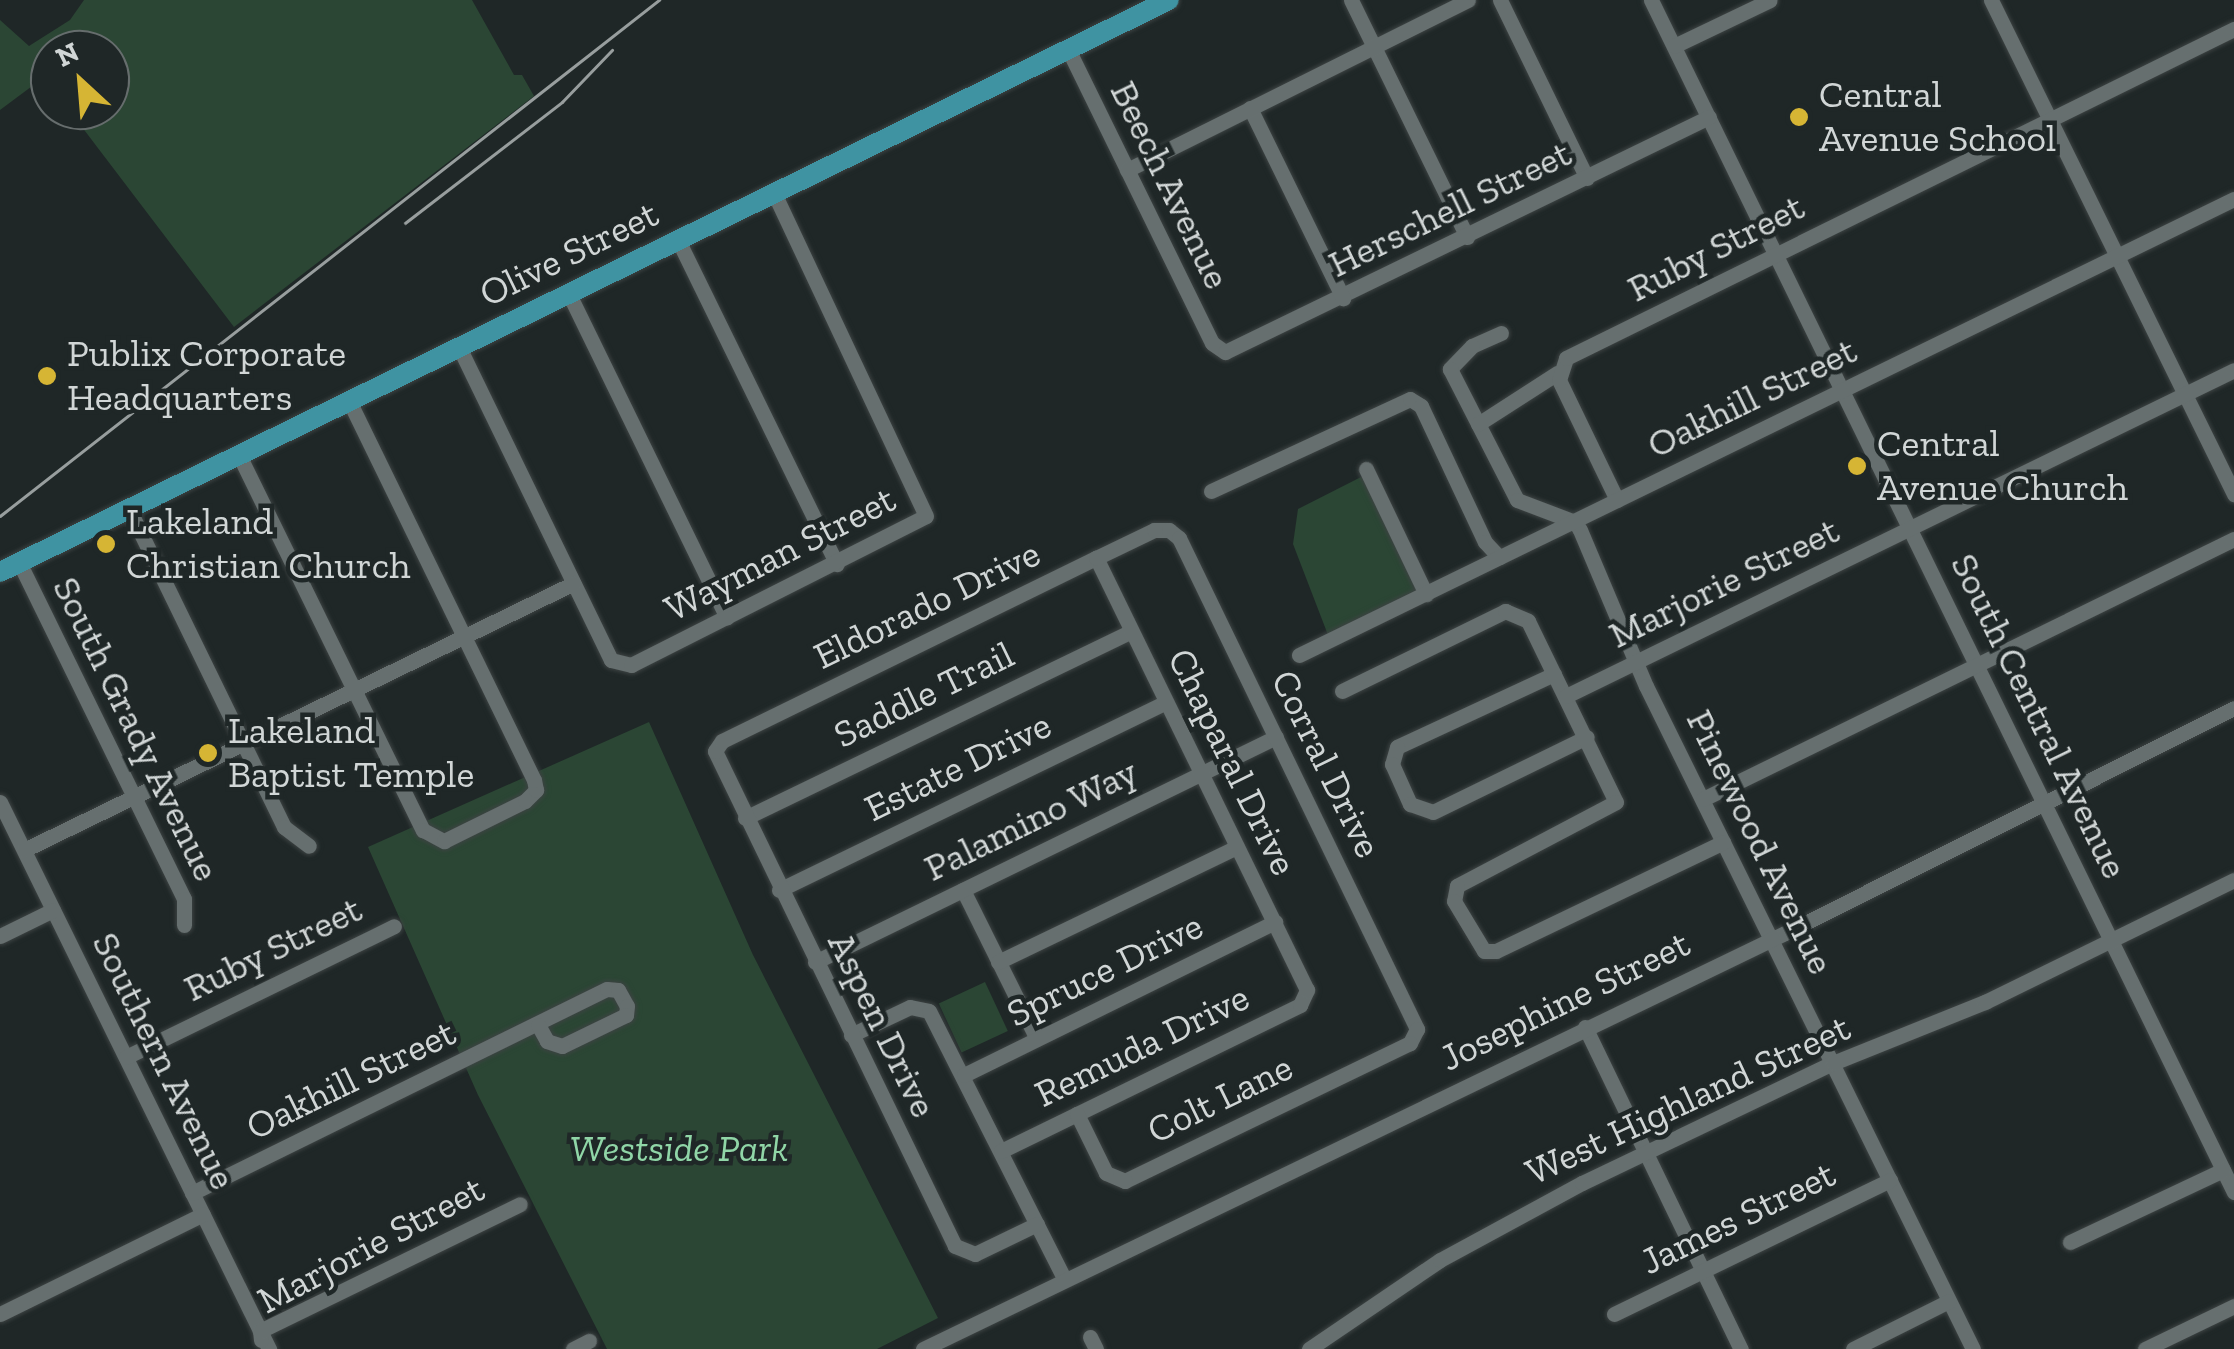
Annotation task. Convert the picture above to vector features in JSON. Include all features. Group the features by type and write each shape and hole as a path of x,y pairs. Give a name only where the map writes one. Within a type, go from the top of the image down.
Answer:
{"main road":[{"name":"Olive Street","path":"10,567 1068,49 1141,6 1168,0"}],"street":[{"path":"1351,0 1467,237"},
{"path":"1128,170 1468,0"},
{"path":"1500,0 1587,178"},
{"name":"South Central Avenue","path":"1652,0 2234,1192"},
{"path":"1674,46 1770,0"},
{"path":"1991,0 2234,494"},
{"name":"Ruby Street","path":"1478,424 1558,373 1566,358 2234,29"},
{"name":"Beech Avenue","path":"1068,49 1217,348"},
{"path":"1250,108 1343,298"},
{"name":"Herschell Street","path":"1217,348 1233,351 1709,117"},
{"name":"Wayman Street","path":"574,583 618,665 631,665 923,520 928,511 774,194"},
{"name":"Oakhill Street","path":"1300,655 2234,198"},
{"path":"678,240 837,564"},
{"path":"569,294 727,618"},
{"path":"1501,333 1472,346 1450,368 1521,504 1575,522"},
{"path":"24,850 574,583 459,347"},
{"name":"Marjorie Street","path":"1566,696 2234,370"},
{"path":"1558,373 1617,500"},
{"path":"1211,491 1410,399 1420,406 1485,542 1499,558"},
{"path":"239,455 425,830 525,801 536,790 530,773 349,401"},
{"path":"1366,469 1426,594"},
{"path":"129,509 284,827 308,846"},
{"name":"Pinewood Avenue","path":"1575,522 1635,662 1973,1349"},
{"name":"Eldorado Drive","path":"717,748 1154,530 1169,530"},
{"name":"Corral Drive","path":"1169,530 1179,538 1417,1032"},
{"path":"1703,799 2234,539"},
{"name":"Chaparal Drive","path":"1096,558 1306,994"},
{"name":"South Grady Avenue","path":"10,567 184,899 184,925"},
{"path":"1342,691 1511,610 1525,616 1616,802 1463,880 1454,893 1478,948 1496,951 1723,842"},
{"name":"Saddle Trail","path":"745,818 1131,631"},
{"path":"1554,674 1398,746 1392,764 1410,804 1433,812 1587,738"},
{"name":"Estate Drive","path":"779,890 1166,702"},
{"name":"Josephine Street","path":"922,1349 2234,708"},
{"name":"Palamino Way","path":"815,962 1276,737"},
{"name":"Aspen Drive","path":"717,748 779,890 958,1251 975,1254 1037,1224"},
{"name":"Southern Avenue","path":"0,802 269,1349"},
{"path":"998,962 1237,847"},
{"name":"West Highland Street","path":"1309,1349 1453,1253 1648,1154 1833,1063 1950,1018 2234,880"},
{"path":"963,890 1037,1039"},
{"path":"0,936 53,910"},
{"name":"Spruce Drive","path":"964,1075 1274,922"},
{"name":"Ruby Street","path":"126,1057 394,926"},
{"name":"Oakhill Street","path":"192,1193 607,989 618,990 627,1006 626,1015 562,1046 546,1040 538,1025"},
{"name":"Remuda Drive","path":"1001,1151 1300,1005 1306,994"},
{"path":"851,1035 910,1007 923,1007 964,1075 1065,1280"},
{"path":"1585,1027 1741,1349"},
{"name":"Colt Lane","path":"1077,1114 1106,1173 1124,1182 1410,1043 1417,1032"},
{"path":"2070,1242 2223,1170"},
{"name":"James Street","path":"1614,1314 1890,1180"},
{"name":"Marjorie Street","path":"261,1349 260,1332 520,1204"},
{"path":"0,1314 203,1214"},
{"path":"1853,1349 1949,1301"},
{"path":"2145,1349 2234,1306"},
{"path":"573,1349 590,1341"}],"green space":[{"path":"84,0 472,0 514,75 522,75 534,96 234,327 84,130 130,130 130,30 54,30 70,20"},
{"path":"0,20 29,46 30,88 0,110"},
{"path":"1363,476 1419,591 1328,635 1293,544 1298,509"},
{"name":"Westside Park","path":"649,722 753,955 938,1318 877,1349 607,1349 478,1095 368,847"},
{"path":"985,982 1008,1031 962,1052 939,1004"}],"railway":[{"path":"0,516 659,0"},
{"path":"405,223 562,102 612,50"}],"place":[{"name":"Central Avenue School","path":"1799,117"},
{"name":"Publix Corporate Headquarters","path":"47,376"},
{"name":"Central Avenue Church","path":"1857,466"},
{"name":"Lakeland Christian Church","path":"106,544"},
{"name":"Lakeland Baptist Temple","path":"208,753"}]}
